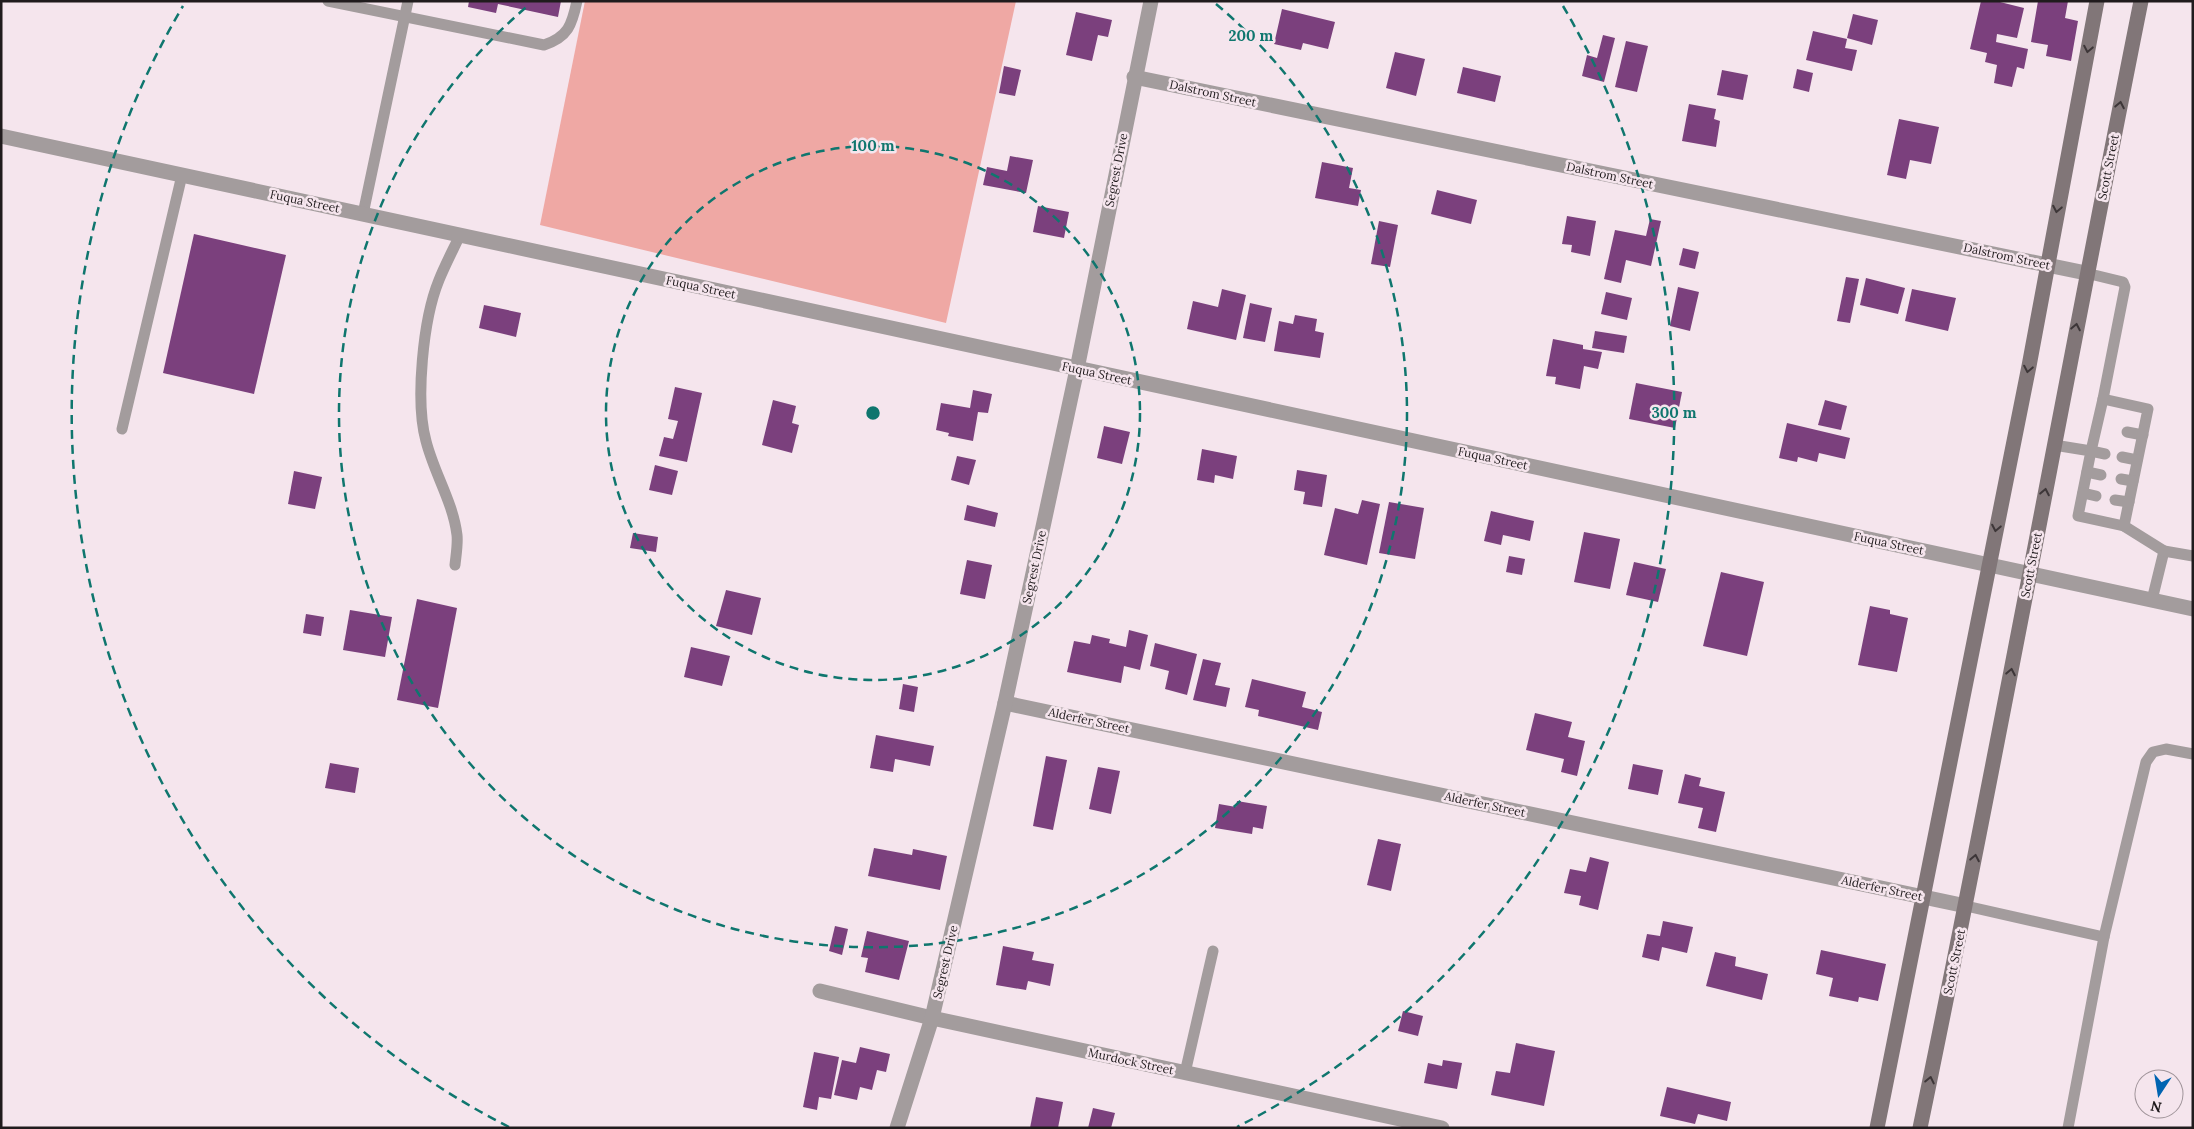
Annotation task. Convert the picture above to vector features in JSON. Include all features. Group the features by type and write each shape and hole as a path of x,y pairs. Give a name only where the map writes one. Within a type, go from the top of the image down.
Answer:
{"main road":[{"path":"1877,1128 2029,366 2097,1"},
{"name":"Scott Street","path":"1920,1128 1966,906 2086,273 2141,1"}],"street":[{"name":"Segrest Drive","path":"896,1128 932,1018 1005,703 1077,369 1150,1"},
{"name":"Dalstrom Street","path":"1134,77 2086,273"},
{"name":"Fuqua Street","path":"1,136 2193,609"},
{"name":"Alderfer Street","path":"1005,703 1966,906"},
{"name":"Murdock Street","path":"820,991 932,1018 1442,1128"}],"lane":[{"path":"328,1 544,45 556,41 566,32 573,20 577,1"},
{"path":"364,214 408,1"},
{"path":"122,429 182,175"},
{"path":"455,565 457,536 453,516 425,439 422,410 422,373 430,308 438,280 460,235"},
{"path":"2086,273 2123,282 2125,288 2078,516 2124,526 2164,551 2193,556"},
{"path":"2103,399 2148,409 2124,526"},
{"path":"2097,426 2109,429"},
{"path":"2127,432 2143,435"},
{"path":"2054,445 2105,454"},
{"path":"2122,457 2138,460"},
{"path":"2087,472 2101,474"},
{"path":"2121,479 2133,481"},
{"path":"2083,494 2096,496"},
{"path":"2115,500 2129,502"},
{"path":"2152,600 2164,551"},
{"path":"2068,1128 2104,938 2146,762 2152,752 2166,749 2193,754"},
{"path":"1966,906 2104,938"},
{"path":"1185,1073 1213,951"}],"shaded area":[{"path":"585,1 1016,1 946,323 540,225"}],"building":[{"path":"469,1 561,1 558,17 498,4 496,13 468,7"},
{"path":"1981,1 1996,1 2024,8 2017,38 1997,34 1996,42 2028,49 2024,69 2017,67 2012,87 1994,83 1997,65 1985,62 1987,53 1970,49"},
{"path":"2038,1 2068,1 2065,18 2078,21 2071,61 2046,56 2048,45 2031,42"},
{"path":"1282,9 1335,22 1328,49 1303,43 1301,50 1274,44"},
{"path":"1076,12 1112,20 1108,37 1098,35 1092,61 1066,55"},
{"path":"1853,14 1878,20 1872,45 1847,38"},
{"path":"1813,31 1847,39 1845,48 1857,50 1852,71 1806,60"},
{"path":"1603,35 1615,38 1604,82 1582,76 1587,55 1597,58"},
{"path":"1626,41 1648,46 1637,92 1615,87"},
{"path":"1395,52 1425,59 1416,96 1386,88"},
{"path":"1004,66 1021,70 1015,96 999,93"},
{"path":"1463,67 1501,76 1495,102 1457,93"},
{"path":"1797,69 1813,73 1809,92 1793,88"},
{"path":"1722,70 1748,75 1743,100 1717,95"},
{"path":"1689,104 1716,109 1714,119 1720,121 1716,147 1682,141"},
{"path":"1899,119 1939,127 1931,164 1910,160 1906,179 1887,175"},
{"path":"1010,156 1033,160 1026,193 983,185 987,167 1007,171"},
{"path":"1322,162 1353,168 1349,188 1361,190 1358,206 1315,198"},
{"path":"1437,190 1477,200 1471,224 1431,214"},
{"path":"1038,206 1069,212 1064,238 1033,232"},
{"path":"1567,216 1596,221 1590,256 1571,252 1572,245 1562,244"},
{"path":"1650,219 1661,221 1651,266 1626,260 1621,283 1604,279 1615,230 1646,236"},
{"path":"1379,221 1398,225 1390,267 1371,264"},
{"path":"194,234 286,255 254,394 163,373"},
{"path":"1683,248 1699,252 1695,269 1679,265"},
{"path":"1846,277 1859,279 1850,323 1837,321"},
{"path":"1866,278 1905,288 1898,314 1860,305"},
{"path":"1678,287 1699,292 1690,331 1670,326"},
{"path":"1222,289 1246,295 1236,340 1187,329 1193,301 1218,307"},
{"path":"1912,289 1956,298 1948,331 1905,321"},
{"path":"1606,292 1632,298 1627,320 1601,314"},
{"path":"1250,303 1272,308 1265,342 1243,338"},
{"path":"484,305 521,313 516,337 479,328"},
{"path":"1295,315 1317,319 1315,331 1324,333 1320,358 1274,351 1279,321 1293,324"},
{"path":"1595,331 1627,336 1624,353 1592,348"},
{"path":"1553,339 1583,345 1583,349 1602,352 1598,369 1584,366 1580,389 1555,384 1556,377 1546,376"},
{"path":"1636,383 1682,392 1675,428 1629,419"},
{"path":"675,387 702,393 687,462 659,456 664,437 673,439 678,421 668,419"},
{"path":"973,390 992,394 988,413 978,412 973,441 948,436 949,433 936,430 941,403 970,408"},
{"path":"773,400 796,406 792,423 799,425 792,453 762,445"},
{"path":"1825,400 1847,406 1841,430 1818,425"},
{"path":"1787,423 1850,438 1845,459 1819,453 1817,462 1798,457 1797,462 1779,458"},
{"path":"1104,426 1130,432 1122,464 1097,458"},
{"path":"1202,449 1237,456 1233,479 1215,475 1214,483 1197,480"},
{"path":"957,456 976,460 969,485 951,480"},
{"path":"655,465 678,471 672,495 649,490"},
{"path":"1297,470 1327,475 1322,507 1303,504 1305,492 1294,490"},
{"path":"294,471 322,477 315,509 288,504"},
{"path":"1362,500 1380,504 1367,565 1324,555 1335,508 1358,514"},
{"path":"1389,502 1424,508 1415,559 1379,553"},
{"path":"967,505 998,513 995,527 964,520"},
{"path":"1491,511 1534,521 1530,541 1503,535 1501,545 1484,541"},
{"path":"1584,532 1620,539 1610,589 1574,582"},
{"path":"633,533 658,537 656,552 630,548"},
{"path":"1509,556 1525,559 1522,575 1506,572"},
{"path":"967,560 992,565 985,599 960,594"},
{"path":"1634,562 1666,569 1658,602 1626,595"},
{"path":"1721,572 1764,582 1747,656 1703,646"},
{"path":"726,590 761,598 752,635 716,626"},
{"path":"417,599 457,608 438,708 397,700"},
{"path":"1870,606 1890,610 1890,614 1908,618 1897,672 1858,665"},
{"path":"350,610 392,617 385,657 343,650"},
{"path":"306,614 324,617 321,636 303,633"},
{"path":"1129,630 1148,635 1140,670 1124,666 1121,683 1067,672 1074,641 1090,644 1092,635 1110,639 1109,643 1126,647"},
{"path":"1155,643 1197,654 1187,695 1165,689 1169,671 1150,666"},
{"path":"691,647 730,656 722,686 684,677"},
{"path":"1203,659 1221,663 1215,685 1230,688 1226,707 1193,700"},
{"path":"1252,679 1306,692 1302,707 1322,712 1318,730 1258,716 1259,710 1245,707"},
{"path":"903,684 918,687 914,712 899,709"},
{"path":"1535,713 1572,722 1568,737 1585,741 1577,776 1561,772 1564,759 1526,750"},
{"path":"876,735 934,746 930,766 895,759 893,772 870,768"},
{"path":"1046,756 1067,760 1053,830 1033,826"},
{"path":"330,763 359,768 355,793 325,788"},
{"path":"1633,764 1663,770 1658,795 1628,789"},
{"path":"1098,767 1120,771 1111,814 1089,809"},
{"path":"1685,774 1701,778 1699,786 1725,792 1716,832 1698,828 1703,808 1678,803"},
{"path":"1237,801 1267,806 1263,829 1253,827 1252,834 1215,828 1219,804 1236,807"},
{"path":"1378,839 1401,844 1391,891 1367,885"},
{"path":"874,848 912,855 913,849 947,856 940,890 868,876"},
{"path":"1590,857 1609,862 1598,910 1579,905 1581,896 1564,893 1570,869 1586,872"},
{"path":"1663,921 1693,927 1687,953 1662,947 1659,961 1642,957 1647,934 1660,936"},
{"path":"835,926 848,929 842,955 829,951"},
{"path":"867,931 909,941 899,980 865,972 868,958 861,957"},
{"path":"1003,946 1034,952 1032,960 1054,964 1050,986 1028,981 1026,990 996,985"},
{"path":"1821,950 1886,964 1878,1001 1859,997 1858,1002 1829,996 1833,978 1816,974"},
{"path":"1715,952 1736,957 1735,966 1768,974 1762,1000 1706,986"},
{"path":"1403,1011 1423,1016 1418,1036 1398,1031"},
{"path":"1516,1043 1555,1051 1544,1106 1491,1095 1496,1071 1510,1073"},
{"path":"860,1047 890,1054 886,1072 877,1070 872,1090 860,1087 857,1100 834,1095 842,1060 856,1063"},
{"path":"814,1052 839,1057 831,1099 819,1097 817,1110 803,1107"},
{"path":"1443,1060 1462,1063 1457,1089 1424,1083 1428,1063 1442,1066"},
{"path":"1667,1087 1731,1102 1727,1121 1698,1114 1695,1124 1660,1116"},
{"path":"1036,1097 1063,1102 1058,1128 1030,1128"},
{"path":"1093,1108 1115,1113 1111,1128 1088,1128"}]}
